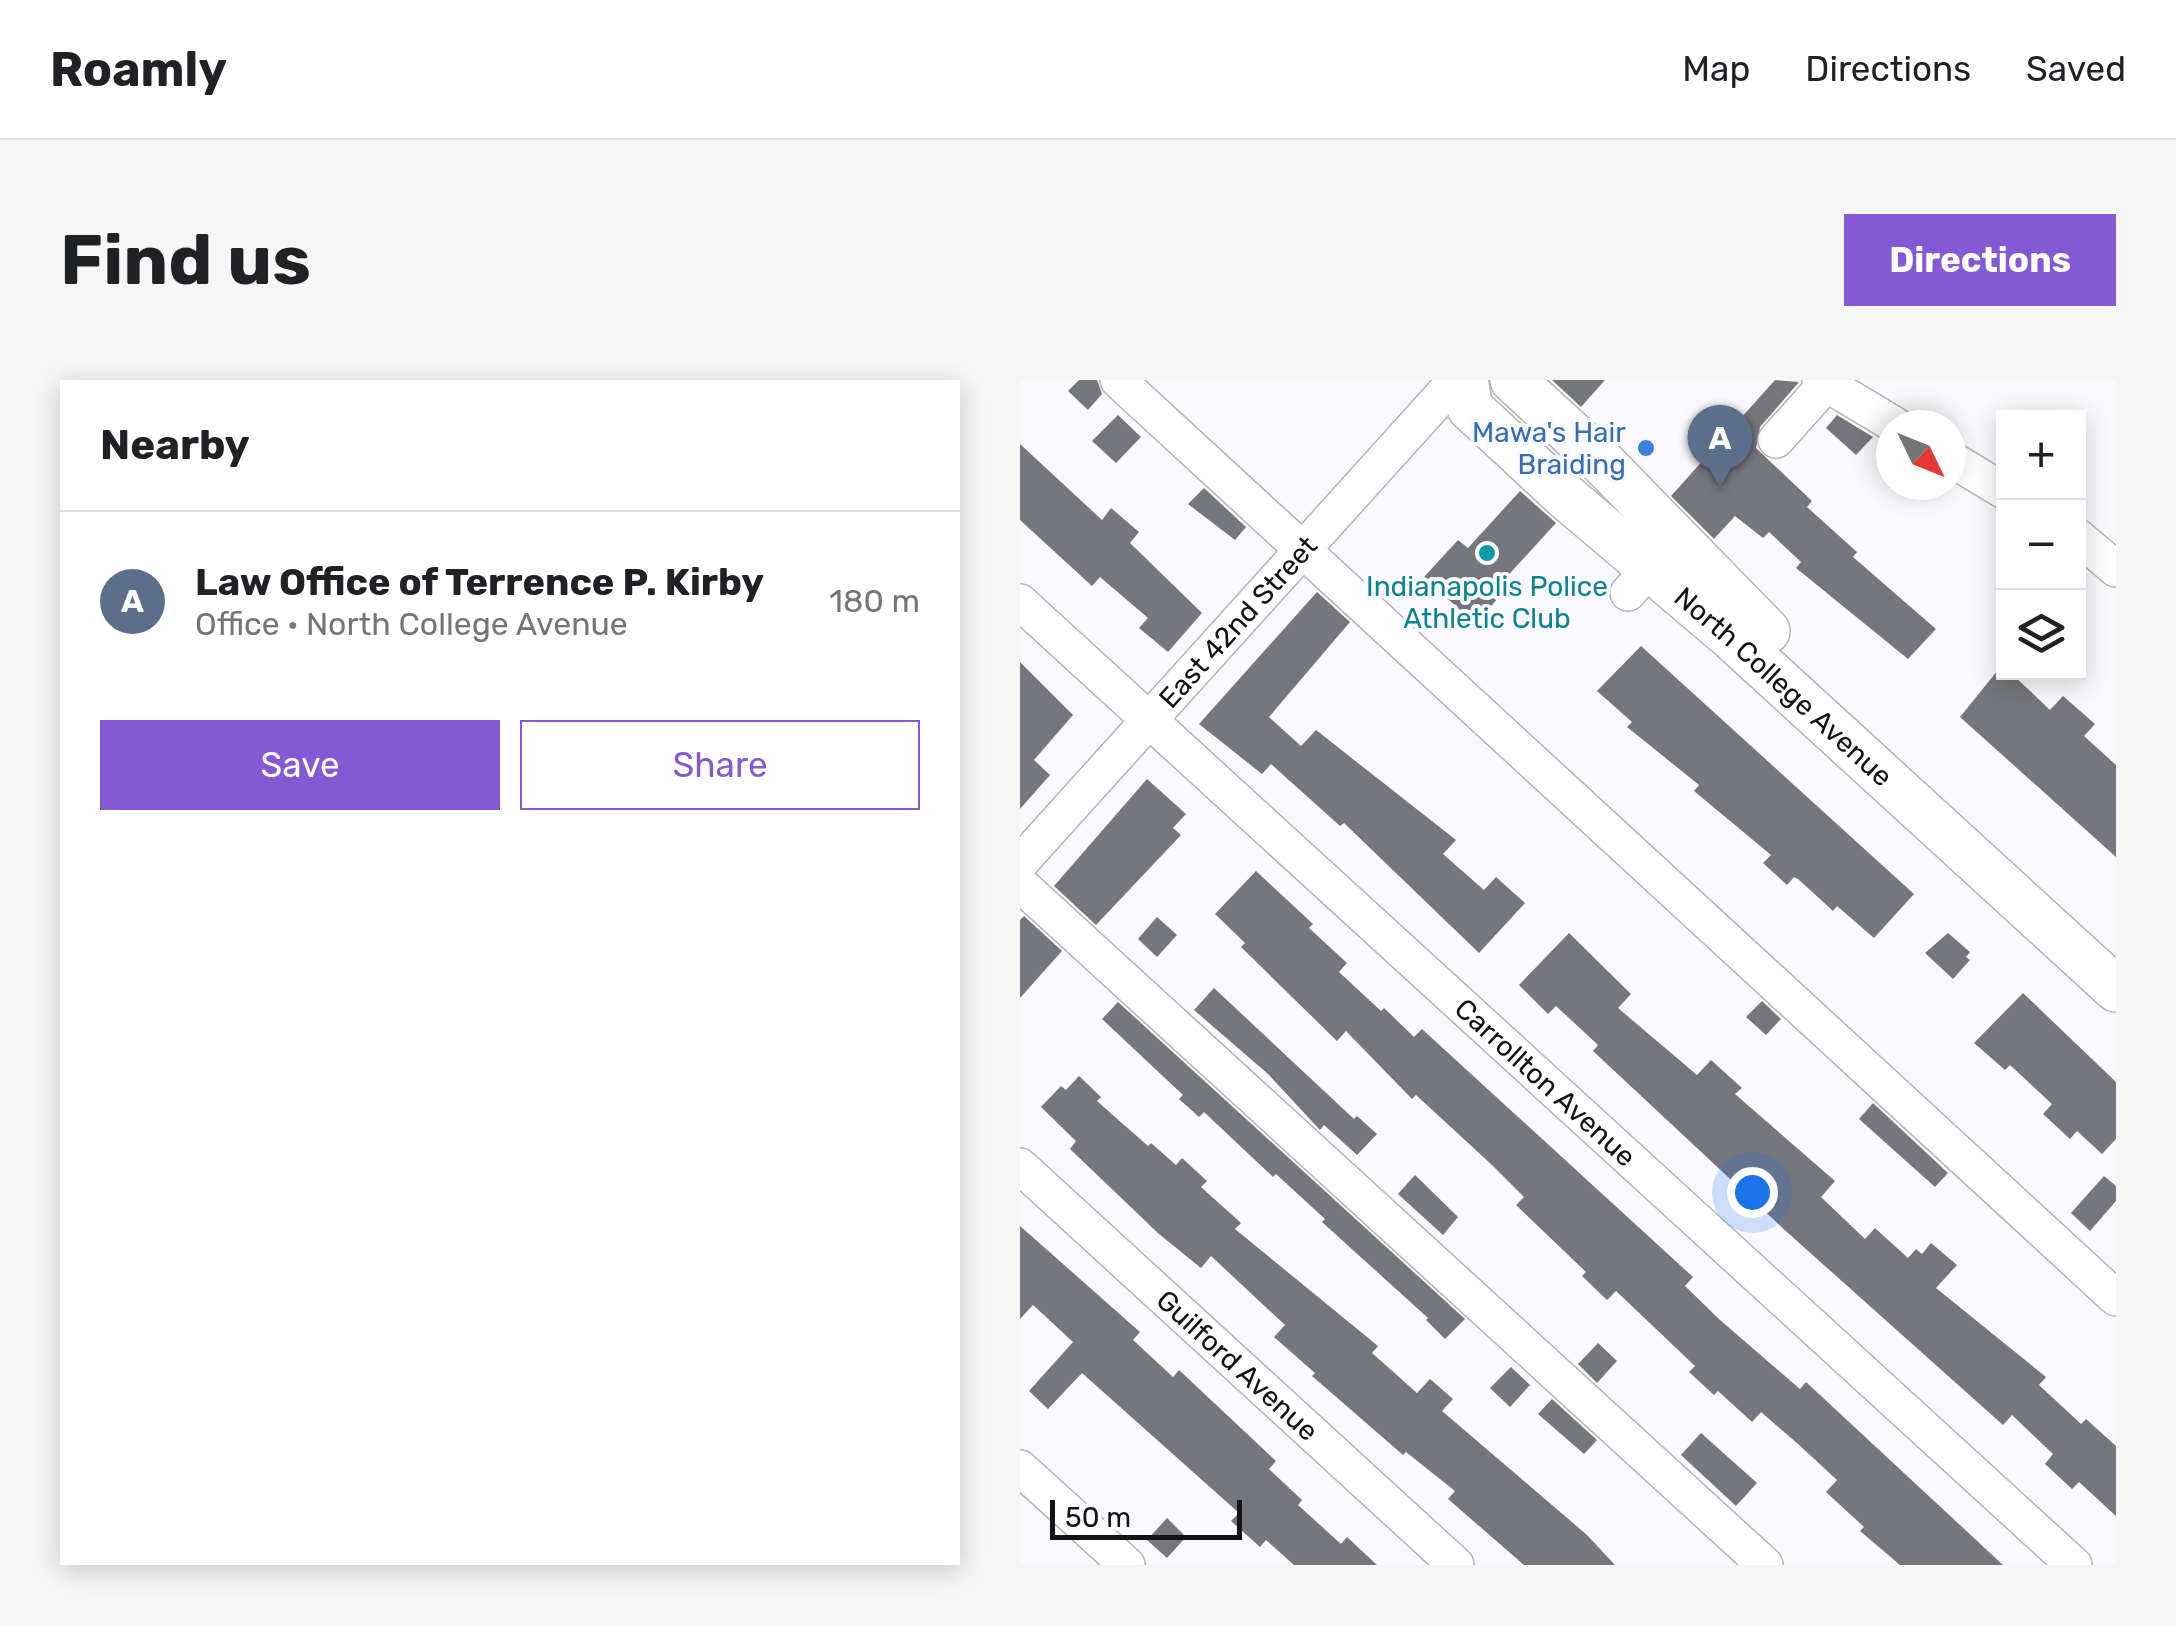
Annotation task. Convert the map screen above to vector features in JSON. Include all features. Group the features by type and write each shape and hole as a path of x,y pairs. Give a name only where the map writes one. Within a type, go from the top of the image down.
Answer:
{"main road":[{"name":"North College Avenue","path":"1466,380 1470,408 1585,526 1730,636 2116,989"},
{"name":"North College Avenue","path":"1513,380 1581,428 1749,614 2116,948"}],"street":[{"path":"1118,380 2116,1298"},
{"name":"East 42nd Street","path":"1020,863 1456,380"},
{"path":"1776,440 1823,382 1876,414"},
{"path":"1966,468 1996,486"},
{"path":"1634,483 1649,573"},
{"path":"2086,543 2116,569"},
{"name":"North College Avenue","path":"1649,573 2116,970"},
{"name":"Carrollton Avenue","path":"1020,602 2074,1565"},
{"path":"1020,884 1765,1565"},
{"name":"Guilford Avenue","path":"1020,1166 1456,1565"},
{"path":"1020,1468 1127,1565"}],"building":[{"path":"1079,380 1097,380 1102,394 1088,410 1068,391"},
{"path":"1552,380 1605,380 1581,407"},
{"path":"1775,380 1799,382 1760,427 1756,448 1812,501 1807,507 1857,552 1853,557 1936,629 1908,659 1796,568 1801,562 1769,532 1763,538 1735,516 1714,539 1671,496"},
{"path":"1118,415 1141,437 1116,463 1092,441"},
{"path":"1837,415 1873,437 1856,455 1826,428"},
{"path":"1020,444 1102,520 1111,508 1139,532 1130,543 1202,613 1168,652 1139,628 1148,618 1100,577 1092,586 1020,520"},
{"path":"1204,488 1246,527 1235,540 1188,504"},
{"name":"Indianapolis Police Athletic Club","path":"1520,491 1556,523 1502,582 1508,587 1475,624 1424,577 1458,540 1468,548"},
{"path":"1317,592 1350,622 1269,717 1301,746 1316,730 1456,840 1443,854 1484,890 1496,877 1525,903 1479,953 1344,823 1340,826 1271,764 1262,774 1199,724"},
{"path":"1641,646 1914,894 1874,938 1837,906 1833,911 1798,879 1794,877 1787,885 1763,863 1771,855 1694,791 1699,785 1627,727 1632,722 1597,691"},
{"path":"1020,662 1073,715 1034,760 1050,775 1020,809"},
{"path":"1996,672 1996,680 2018,680 2050,710 2063,696 2095,724 2084,736 2116,765 2116,857 1960,717"},
{"path":"1147,779 1186,814 1173,828 1181,835 1096,925 1054,886"},
{"path":"1256,871 1313,924 1309,928 1347,963 1339,972 1414,1037 1422,1029 1693,1277 1685,1286 1720,1320 1800,1389 1806,1382 2003,1565 1900,1565 1860,1531 1864,1527 1826,1492 1837,1480 1798,1444 1761,1412 1752,1422 1718,1391 1714,1395 1689,1372 1695,1366 1616,1291 1607,1300 1582,1276 1586,1272 1516,1205 1524,1197 1492,1165 1416,1095 1412,1099 1346,1031 1337,1041 1241,947 1245,943 1215,914"},
{"path":"1024,916 1062,951 1020,998 1020,920"},
{"path":"1157,917 1177,935 1157,957 1138,939"},
{"path":"1569,933 1631,994 1618,1008 1697,1075 1711,1060 1742,1088 1735,1094 1835,1181 1821,1197 1865,1239 1875,1228 1908,1258 1916,1249 1922,1254 1931,1243 1957,1265 1936,1288 2046,1377 2039,1385 2081,1424 2086,1419 2116,1446 2116,1516 2079,1482 2072,1489 2045,1464 2053,1454 2012,1415 2003,1425 1788,1233 1593,1051 1598,1045 1556,1006 1548,1014 1519,985"},
{"path":"1948,933 1970,952 1966,957 1970,960 1953,979 1925,953"},
{"path":"1214,988 1354,1119 1357,1116 1377,1134 1357,1155 1324,1125 1320,1130 1268,1074 1194,1010"},
{"path":"2023,993 2116,1082 2116,1139 2102,1154 2077,1131 2070,1139 2043,1114 2052,1104 2010,1065 2005,1070 1974,1043"},
{"path":"1762,1001 1781,1019 1766,1035 1746,1017"},
{"path":"1118,1002 1465,1319 1445,1339 1428,1318 1322,1222 1325,1219 1276,1174 1273,1177 1204,1112 1199,1117 1179,1099 1183,1095 1102,1019"},
{"path":"1079,1076 1101,1097 1097,1101 1148,1146 1151,1143 1176,1165 1182,1158 1207,1181 1201,1187 1241,1223 1235,1229 1378,1346 1372,1353 1417,1393 1430,1379 1453,1399 1442,1411 1587,1535 1615,1565 1524,1565 1448,1499 1455,1491 1406,1452 1403,1455 1312,1376 1315,1373 1274,1337 1285,1325 1211,1256 1201,1268 1159,1234 1070,1149 1076,1141 1041,1107 1061,1086 1066,1090"},
{"path":"1873,1103 1948,1173 1935,1187 1859,1119"},
{"path":"1415,1175 1458,1217 1443,1235 1398,1194"},
{"path":"2104,1176 2116,1186 2116,1201 2090,1231 2071,1213"},
{"path":"1020,1226 1140,1332 1133,1340 1173,1377 1179,1370 1276,1461 1269,1469 1302,1500 1298,1505 1341,1544 1347,1537 1377,1565 1294,1565 1266,1540 1260,1547 1231,1521 1239,1513 1082,1373 1048,1409 1029,1391 1073,1342 1033,1305 1020,1319"},
{"path":"1598,1343 1617,1361 1597,1383 1578,1364"},
{"path":"1511,1367 1530,1385 1510,1407 1490,1388"},
{"path":"1552,1399 1597,1440 1584,1454 1538,1414"},
{"path":"1701,1433 1757,1483 1736,1506 1681,1455"},
{"path":"1167,1518 1186,1537 1167,1558 1147,1540"}],"place":[{"name":"Mawa's Hair Braiding","path":"1646,448"},
{"name":"Law Office of Terrence P. Kirby","path":"1720,487"},
{"name":"Indianapolis Police Athletic Club","path":"1487,553"}]}
